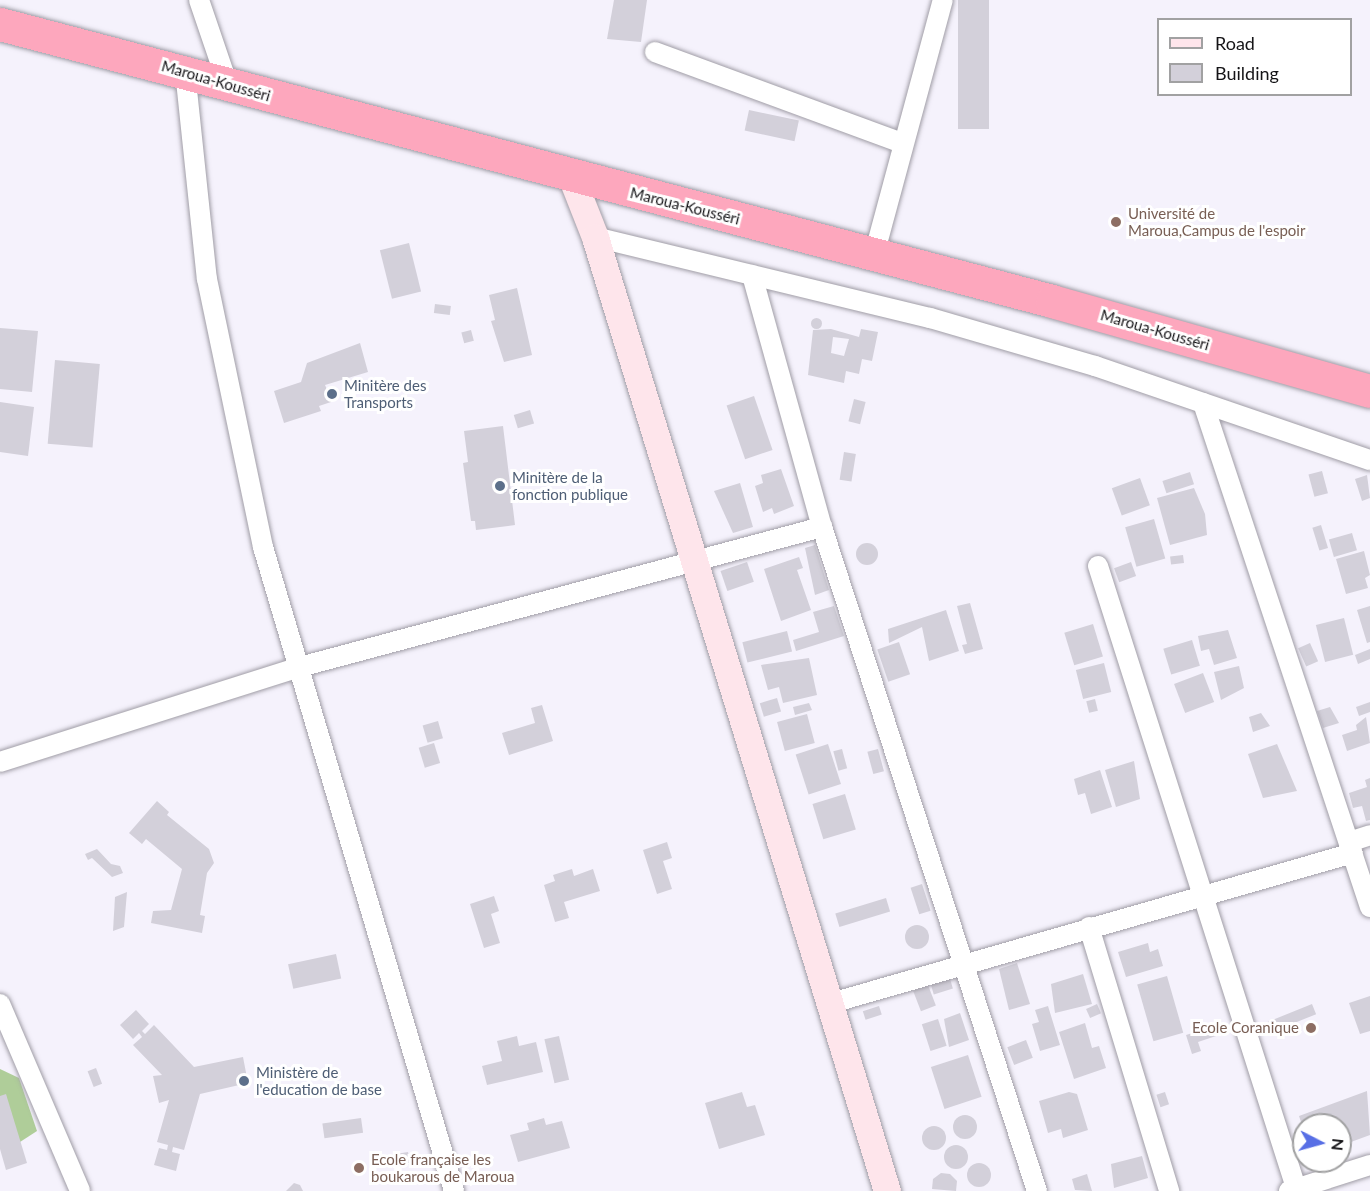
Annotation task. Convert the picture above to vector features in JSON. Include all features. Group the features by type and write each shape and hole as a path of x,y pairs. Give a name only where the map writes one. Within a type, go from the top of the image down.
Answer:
{"highway":[{"name":"Maroua-Kousséri","path":"0,24 185,71 228,85 874,255 1370,391"}],"street":[{"path":"199,0 228,85"},
{"path":"874,255 902,143 943,0"},
{"path":"655,52 902,143"},
{"path":"185,71 207,279 263,547 296,668 454,1191"},
{"path":"571,176 595,237 692,564 886,1191"},
{"path":"595,237 930,318 1203,403 1370,460"},
{"path":"752,275 822,527 1037,1191"},
{"path":"1203,403 1370,907"},
{"path":"0,762 296,668 692,564 822,527"},
{"path":"1098,566 1294,1190 1370,1165"},
{"path":"828,1004 963,962 1202,896 1351,847 1370,835"},
{"path":"1089,927 1169,1191"},
{"path":"0,1004 80,1191"}],"green space":[{"path":"0,1069 19,1078 37,1131 20,1142 0,1097"}],"building":[{"path":"614,0 647,0 641,42 607,39"},
{"path":"958,0 989,0 989,129 958,129"},
{"path":"749,110 799,121 795,141 745,131"},
{"path":"409,243 421,292 392,299 380,250"},
{"path":"517,288 532,355 504,362 491,321 495,320 489,295"},
{"path":"435,304 451,306 450,315 434,313"},
{"path":"816,318 820,319 820,327 816,328 812,327 811,323 812,319"},
{"path":"0,328 38,331 32,392 0,389"},
{"path":"831,329 859,337 861,329 878,332 872,361 862,359 859,374 846,371 844,383 808,375 813,330","holes":["833,337 849,339 844,356 831,353"]},
{"path":"471,330 474,341 464,343 461,333"},
{"path":"360,343 368,372 325,385 329,394 335,396 331,402 319,406 321,411 284,423 274,391 301,382 307,363"},
{"path":"55,360 100,364 93,448 48,444"},
{"path":"754,396 773,450 745,459 727,405"},
{"path":"854,399 866,402 860,424 848,421"},
{"path":"0,402 34,407 28,456 0,452"},
{"path":"530,410 534,423 518,428 514,415"},
{"path":"503,426 515,525 476,530 475,521 471,521 463,463 468,462 464,431"},
{"path":"844,452 856,454 851,482 840,480"},
{"path":"781,469 794,506 774,514 772,508 763,512 755,486 763,483 761,475"},
{"path":"1322,471 1328,493 1314,497 1308,475"},
{"path":"1190,472 1194,484 1166,493 1162,481"},
{"path":"1367,475 1370,498 1362,501 1355,479"},
{"path":"1140,478 1150,505 1122,516 1112,488"},
{"path":"740,483 753,527 733,533 714,491"},
{"path":"1194,488 1205,514 1207,535 1170,545 1157,498"},
{"path":"1154,519 1165,558 1136,567 1125,527"},
{"path":"1321,525 1328,548 1319,551 1312,528"},
{"path":"1352,533 1357,550 1334,557 1329,540"},
{"path":"867,543 877,550 878,554 871,564 867,565 857,558 856,554 863,544"},
{"path":"815,545 829,590 815,595 805,548"},
{"path":"1364,551 1370,575 1365,578 1368,588 1346,594 1336,559"},
{"path":"1183,555 1184,563 1171,565 1170,557"},
{"path":"799,557 803,568 797,570 811,610 781,621 764,569"},
{"path":"747,562 754,582 727,591 721,571"},
{"path":"1131,562 1136,576 1119,582 1114,568"},
{"path":"970,603 983,649 965,654 962,645 967,644 957,606"},
{"path":"834,606 844,636 796,651 793,640 819,632 813,612"},
{"path":"1370,606 1370,642 1367,643 1357,610"},
{"path":"946,610 959,651 929,661 922,627 889,643 888,629"},
{"path":"1344,618 1353,655 1325,662 1316,625"},
{"path":"1093,624 1103,657 1074,665 1064,633"},
{"path":"1228,630 1237,658 1214,665 1209,649 1201,651 1198,636"},
{"path":"787,631 792,651 747,663 742,642"},
{"path":"1192,640 1200,666 1171,675 1163,649"},
{"path":"899,642 910,674 888,682 877,649"},
{"path":"1310,643 1318,661 1306,667 1298,648"},
{"path":"1370,649 1370,659 1358,664 1355,655"},
{"path":"809,658 817,695 783,703 779,687 768,690 761,665"},
{"path":"1104,663 1111,692 1083,699 1076,670"},
{"path":"1239,666 1244,688 1221,700 1214,672"},
{"path":"1203,673 1214,702 1185,713 1174,684"},
{"path":"777,698 781,711 764,717 760,703"},
{"path":"1095,699 1098,711 1089,713 1086,701"},
{"path":"1370,702 1370,712 1359,716 1356,707"},
{"path":"809,703 812,710 795,715 793,707"},
{"path":"542,705 553,741 509,755 502,733 535,723 531,708"},
{"path":"1330,707 1339,723 1323,728 1317,711"},
{"path":"1261,713 1270,726 1253,732 1249,717"},
{"path":"807,714 815,743 785,751 777,722"},
{"path":"1366,717 1370,743 1347,751 1342,735 1357,730 1356,725"},
{"path":"438,721 443,738 428,743 423,725"},
{"path":"434,743 440,763 425,768 419,748"},
{"path":"828,744 841,784 809,794 796,755"},
{"path":"1277,744 1297,791 1263,798 1248,754"},
{"path":"842,749 847,768 838,771 833,751"},
{"path":"878,749 884,771 873,774 867,752"},
{"path":"1134,761 1140,799 1116,807 1105,770"},
{"path":"1100,770 1112,807 1091,814 1085,793 1078,795 1074,779"},
{"path":"1370,778 1370,820 1366,821 1362,806 1353,808 1349,793 1367,787 1365,780"},
{"path":"845,794 856,829 823,839 812,804"},
{"path":"157,801 169,812 167,815 209,849 214,863 207,873 200,915 205,916 202,933 151,923 153,911 171,910 182,869 146,839 142,844 129,833"},
{"path":"667,842 672,858 663,861 672,889 657,894 643,850"},
{"path":"97,849 111,864 120,866 123,873 112,877 92,858 88,860 85,854"},
{"path":"572,869 574,876 593,869 600,891 564,902 569,918 555,922 544,885 555,881 553,875"},
{"path":"922,884 931,911 919,914 911,888"},
{"path":"127,892 124,927 113,931 115,897"},
{"path":"494,896 499,911 491,914 500,943 484,948 470,904"},
{"path":"886,898 890,911 839,927 835,913"},
{"path":"917,925 926,928 929,937 926,946 917,949 908,946 905,937 908,928"},
{"path":"1148,943 1150,952 1158,949 1163,966 1126,977 1118,952"},
{"path":"336,954 341,978 293,989 288,964"},
{"path":"1017,963 1030,1004 1009,1010 999,969"},
{"path":"1083,974 1092,1004 1055,1013 1051,984"},
{"path":"1167,976 1183,1033 1153,1041 1137,985"},
{"path":"950,979 953,989 934,994 931,985"},
{"path":"928,985 936,1006 921,1011 913,991"},
{"path":"1370,996 1370,1031 1360,1034 1349,1003"},
{"path":"1097,1004 1101,1013 1090,1018 1086,1009"},
{"path":"1312,1004 1316,1014 1265,1035 1261,1025"},
{"path":"879,1006 882,1015 866,1020 863,1011"},
{"path":"1048,1006 1060,1045 1040,1051 1032,1024 1039,1022 1035,1010"},
{"path":"136,1010 149,1024 142,1031 145,1034 154,1025 194,1067 243,1057 248,1083 200,1094 184,1150 173,1147 172,1152 180,1154 176,1171 154,1165 159,1148 167,1150 168,1145 157,1142 169,1100 159,1103 153,1076 162,1075 133,1045 142,1037 139,1033 133,1039 120,1025"},
{"path":"960,1013 969,1040 949,1047 944,1019"},
{"path":"938,1019 947,1046 930,1051 922,1024"},
{"path":"1085,1023 1092,1048 1099,1046 1106,1068 1074,1079 1059,1032"},
{"path":"1225,1023 1228,1032 1198,1042 1201,1051 1192,1054 1186,1035"},
{"path":"517,1036 519,1046 536,1042 543,1072 487,1085 482,1066 502,1061 497,1041"},
{"path":"559,1036 569,1080 555,1083 544,1039"},
{"path":"1026,1040 1033,1058 1014,1065 1007,1047"},
{"path":"968,1055 982,1097 945,1109 931,1067"},
{"path":"96,1068 102,1084 94,1087 88,1071"},
{"path":"1367,1091 1370,1135 1352,1142 1352,1113 1307,1113"},
{"path":"742,1092 747,1107 755,1105 765,1135 719,1149 705,1103"},
{"path":"1069,1092 1077,1094 1088,1130 1063,1138 1061,1129 1048,1133 1039,1101"},
{"path":"1165,1092 1169,1104 1160,1107 1156,1095"},
{"path":"6,1094 27,1163 6,1170 0,1149 0,1096"},
{"path":"965,1115 974,1118 977,1127 974,1136 965,1139 956,1136 953,1127 956,1118"},
{"path":"361,1118 363,1133 324,1138 322,1123"},
{"path":"544,1118 546,1125 562,1121 570,1148 518,1162 510,1135 529,1130 527,1123"},
{"path":"934,1126 943,1129 946,1138 943,1147 934,1150 925,1147 922,1138 925,1129"},
{"path":"956,1145 961,1146 967,1152 967,1162 961,1168 956,1169 951,1168 945,1162 944,1157 945,1152 951,1146"},
{"path":"408,1152 410,1165 390,1168 388,1155"},
{"path":"1142,1156 1148,1178 1114,1188 1111,1164"},
{"path":"979,1163 988,1166 991,1175 988,1184 979,1187 970,1184 967,1175 970,1166"},
{"path":"941,1173 950,1174 957,1181 956,1191 932,1189 933,1179"},
{"path":"1087,1174 1092,1191 1075,1190 1072,1179"},
{"path":"294,1183 300,1185 303,1191 286,1191"}],"place":[{"name":"Université de Maroua,Campus de l'espoir","path":"1116,222"},
{"name":"Minitère des Transports","path":"332,394"},
{"name":"Minitère de la fonction publique","path":"500,486"},
{"name":"Ecole Coranique","path":"1311,1028"},
{"name":"Ministère de l'education de base","path":"244,1081"},
{"name":"Ecole française les boukarous de Maroua","path":"359,1168"}]}
